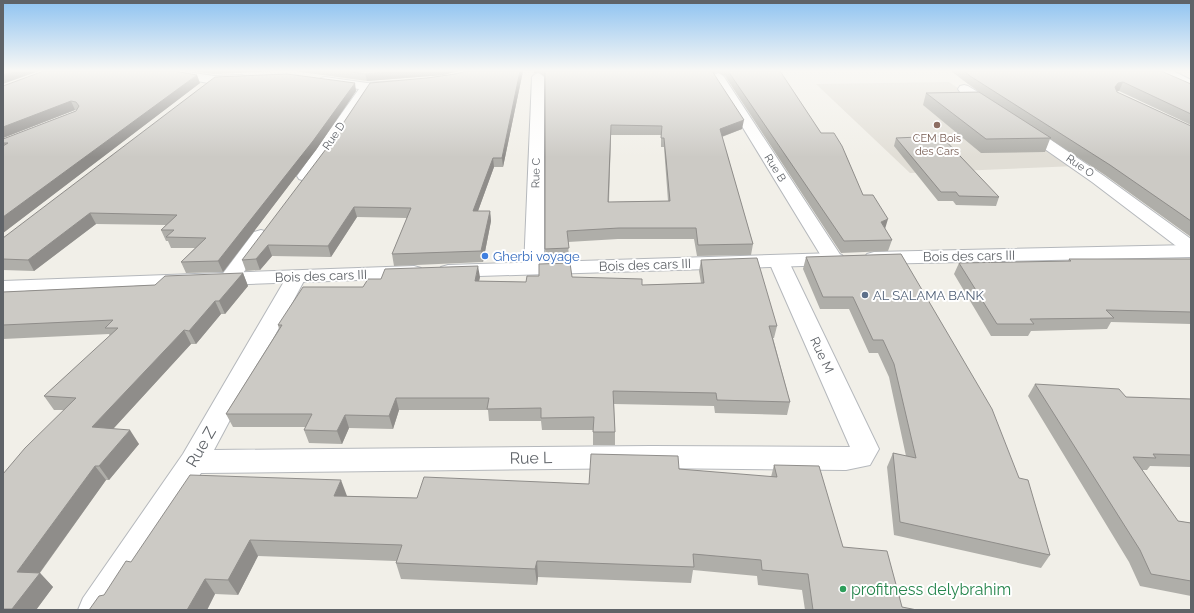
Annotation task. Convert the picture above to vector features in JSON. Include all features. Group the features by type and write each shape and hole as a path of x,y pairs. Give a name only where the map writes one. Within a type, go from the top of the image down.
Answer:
{"street":[{"name":"Rue D","path":"298,185 322,154 359,100"},
{"name":"Rue C","path":"534,268 538,100"},
{"name":"Rue B","path":"732,100 832,259"},
{"name":"Rue O","path":"980,100 1098,179 1191,250"},
{"path":"228,280 270,223"},
{"name":"Bois des cars III","path":"3,287 534,268 1191,250"},
{"name":"Rue M","path":"779,262 865,449"},
{"name":"Rue Z","path":"96,610 193,462 296,276"},
{"name":"Rue L","path":"193,462 651,457 846,459 860,457 865,449"}],"shaded area":[{"name":"CEM Bois des Cars","path":"832,100 976,100 1076,166 910,173"}],"building":[{"path":"3,100 163,100 3,217 3,146 8,143 3,143 3,139 76,111 79,106 76,102 71,101 3,127"},
{"path":"185,100 343,100 313,141 218,261 181,262 206,238 166,237 174,230 161,230 177,215 90,213 28,260 3,259 3,238"},
{"path":"359,100 514,100 502,158 493,158 473,211 490,211 481,251 392,254 411,208 354,207 328,246 268,245 256,259 242,260 326,149"},
{"path":"545,100 731,100 744,120 720,129 753,244 698,245 696,228 619,228 567,231 569,248 545,249","holes":["611,125 662,126 661,138 664,138 670,201 608,202"]},
{"path":"748,100 799,100 821,133 834,133 842,146 863,195 873,195 888,219 881,222 892,240 844,241"},
{"path":"935,100 991,100 1051,138 986,139"},
{"path":"1007,100 1134,100 1191,126 1191,221 1110,165"},
{"path":"1160,100 1191,100 1191,114"},
{"path":"941,136 999,197 959,196 956,192 941,192 896,138"},
{"path":"901,254 992,409 1019,478 1028,480 1050,555 900,522 893,453 916,458 894,364 883,340 873,340 853,297 823,297 806,257"},
{"path":"757,258 777,326 769,326 790,402 717,400 716,393 613,391 615,432 593,432 594,417 541,418 541,408 487,409 489,398 396,398 389,416 345,415 337,431 304,430 312,414 226,414 282,325 278,325 303,287 363,287 368,279 381,279 385,269 478,266 475,281 526,282 527,276 539,276 539,264 570,263 572,277 642,279 642,285 704,283 701,260"},
{"path":"1069,259 1191,259 1191,312 1106,310 1114,318 1030,319 1034,324 997,324 959,263 1071,261"},
{"path":"243,273 219,301 215,301 189,331 184,330 92,427 130,430 99,466 95,466 17,572 40,573 12,609 3,609 3,474 25,448 76,398 44,396 118,328 105,328 113,320 3,325 3,292 155,285 165,276"},
{"path":"1035,384 1119,389 1126,397 1191,399 1191,455 1153,454 1156,458 1133,457 1178,521 1191,523 1191,581 1151,574 1140,550"},
{"path":"591,454 678,456 679,469 777,477 774,465 819,466 843,547 887,551 902,607 917,610 813,610 808,574 762,570 761,560 693,554 694,567 537,561 535,569 396,563 402,545 250,540 228,580 205,579 187,610 89,610 99,596 104,595 126,561 131,562 190,475 341,480 334,496 417,498 424,477 589,484"}],"place":[{"name":"CEM Bois des Cars","path":"937,125"},
{"name":"Gherbi voyage","path":"485,256"},
{"name":"AL SALAMA BANK","path":"865,295"},
{"name":"profitness delybrahim","path":"843,589"}]}
